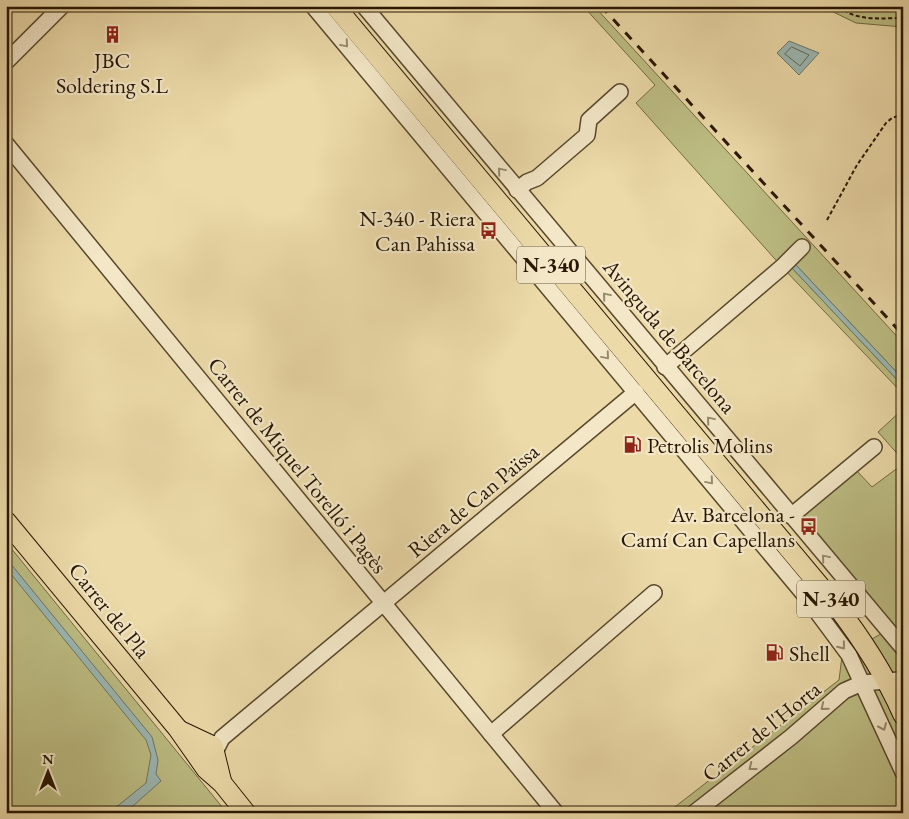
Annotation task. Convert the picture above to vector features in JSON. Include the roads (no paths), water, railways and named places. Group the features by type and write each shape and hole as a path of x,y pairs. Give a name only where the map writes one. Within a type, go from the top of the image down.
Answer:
{"main road":[{"name":"Avinguda de Barcelona","path":"335,6 860,636 895,681 903,715"},
{"name":"Carrer del Pla","path":"6,521 178,729 208,749 222,783 246,813"}],"street":[{"path":"6,62 62,6"},
{"name":"Avinguda de Barcelona","path":"313,6 803,593 849,655 903,772"},
{"name":"Avinguda de Barcelona","path":"364,6 790,516 903,648"},
{"path":"517,190 526,182 537,178 587,135 589,120 620,92"},
{"name":"Carrer de Miquel Torelló i Pagès","path":"6,144 556,813"},
{"path":"665,367 782,267 802,247"},
{"name":"Riera de Can Païssa","path":"208,749 636,392"},
{"path":"790,516 874,447"},
{"name":"Avinguda de Barcelona","path":"768,524 803,593"},
{"path":"491,734 654,593"},
{"name":"Carrer de l'Horta","path":"694,813 844,691 862,683 895,681"}],"water":[{"path":"789,41 819,53 799,75 777,53"},
{"path":"796,265 903,379 903,386 792,268"},
{"path":"6,558 152,737 158,760 156,774 161,781 125,813 109,813 146,783 151,755 146,740 6,568"}],"railway":[{"path":"601,6 903,335"}],"place":[{"name":"JBC Soldering S.L","path":"112,35"},
{"name":"N-340 - Riera Can Pahissa","path":"489,231"},
{"name":"Petrolis Molins","path":"633,445"},
{"name":"Av. Barcelona - Camí Can Capellans","path":"809,527"},
{"name":"Shell","path":"775,653"}]}
